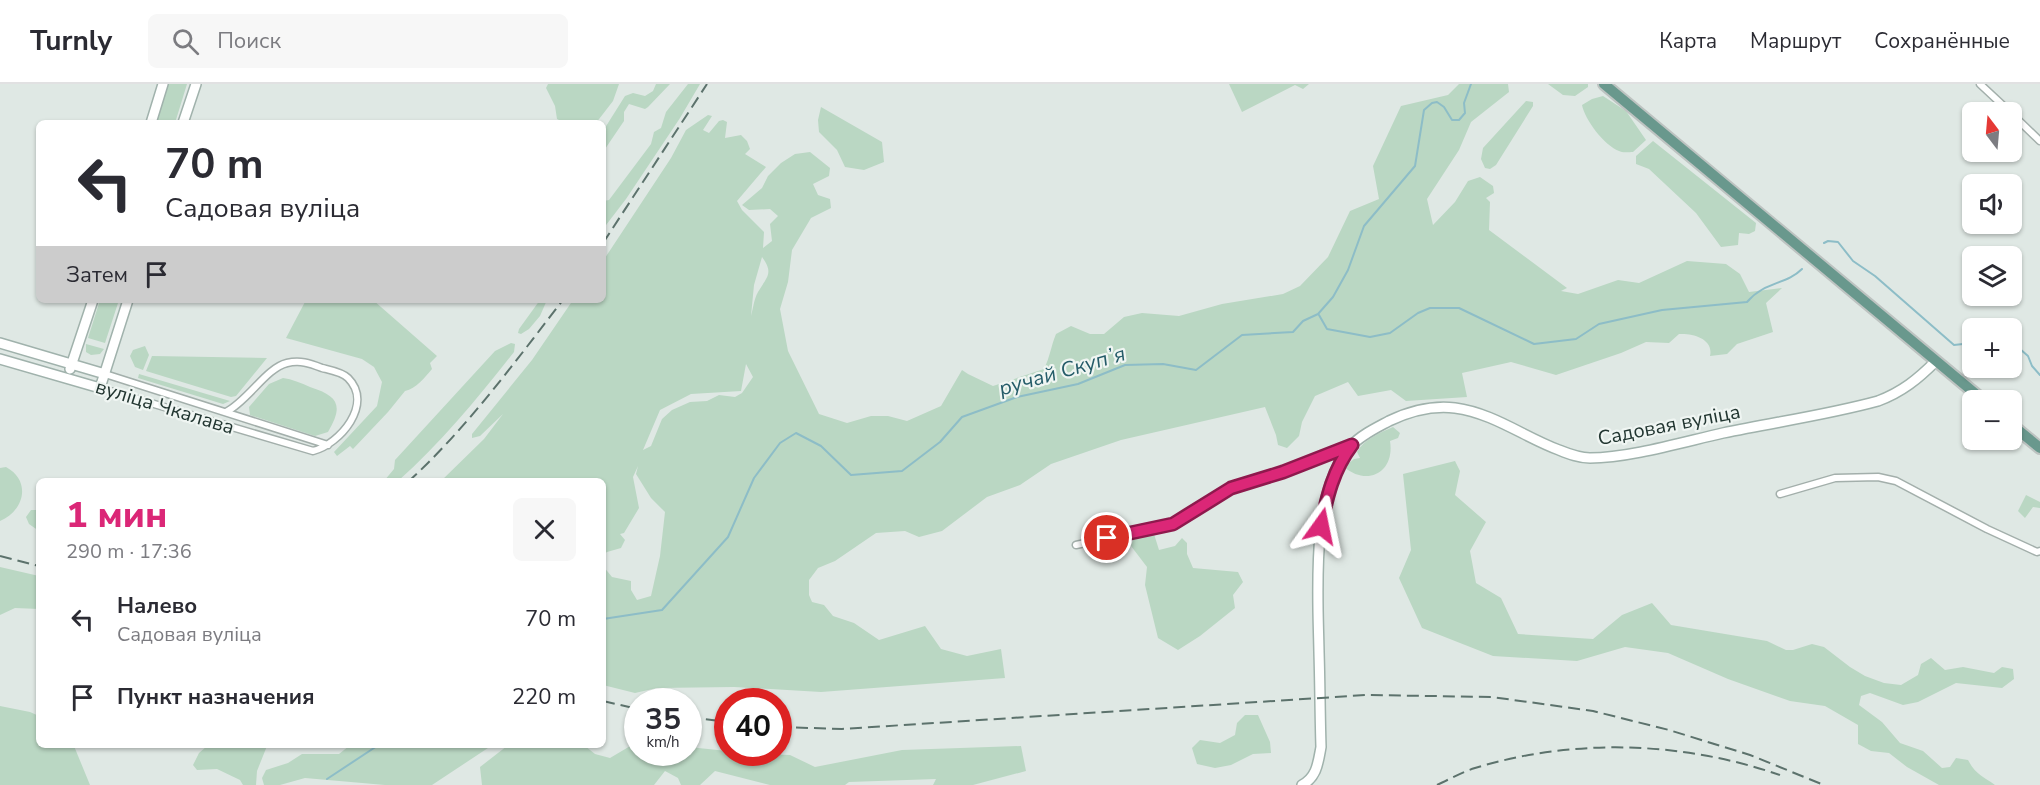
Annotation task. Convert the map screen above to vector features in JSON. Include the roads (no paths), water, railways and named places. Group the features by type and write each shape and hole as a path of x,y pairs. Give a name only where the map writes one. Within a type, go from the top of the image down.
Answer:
{"main road":[{"path":"1604,84 1971,390"},
{"path":"2022,433 2040,448"}],"street":[{"path":"152,120 163,84"},
{"path":"184,120 196,84"},
{"path":"1980,84 1999,102"},
{"path":"2022,124 2040,141"},
{"path":"68,377 92,303"},
{"path":"100,388 127,303"},
{"name":"вуліца Чкалава","path":"0,343 72,363 328,445"},
{"name":"вуліца Чкалава","path":"0,359 68,377 313,451 328,445 351,421 358,404 356,389 346,376 302,361 284,363 274,369 247,398 226,412"},
{"name":"Садовая вуліца","path":"1076,545 1173,524 1231,488 1283,472 1352,445 1378,427 1421,409 1437,407 1477,412 1572,455 1589,458 1633,453 1878,401 1917,380 1936,361"},
{"name":"Садовая вуліца","path":"1302,785 1311,780 1317,768 1321,747 1318,611 1321,526 1327,494 1335,473 1352,445"},
{"path":"1780,494 1835,478 1878,477 1896,481 1987,529 2037,552 2040,551"}],"waterway":[{"name":"ручай Скупʼя","path":"606,619 662,610 728,537 754,478 780,443 796,433 821,446 851,475 902,471 940,442 962,417 1017,397 1078,384 1125,365 1163,364 1196,370 1242,335 1293,332 1303,321 1318,314 1333,297 1348,270 1364,226 1415,166 1424,110 1437,102 1444,107 1452,120 1459,120 1465,113 1464,103 1471,84"},
{"path":"1824,243 1838,242 1853,261 1875,276 1954,345 1962,344"},
{"path":"1319,315 1327,329 1370,337 1390,333 1418,313 1430,308 1459,308 1534,344 1576,339 1599,324 1662,310 1747,302 1761,290 1789,278 1802,269"},
{"path":"2022,351 2040,375"},
{"name":"ручай Скупʼя","path":"327,779 374,748"}],"railway":[{"path":"606,238 707,84"},
{"path":"412,478 470,417 561,303"},
{"path":"0,556 36,565"},
{"path":"792,727 842,729 1366,695 1492,697 1593,711 1669,730 1750,755 1824,785"},
{"path":"606,702 624,706"},
{"path":"702,719 714,720"},
{"path":"1437,785 1470,770 1512,758 1589,748 1666,750 1705,755 1780,775"}]}
